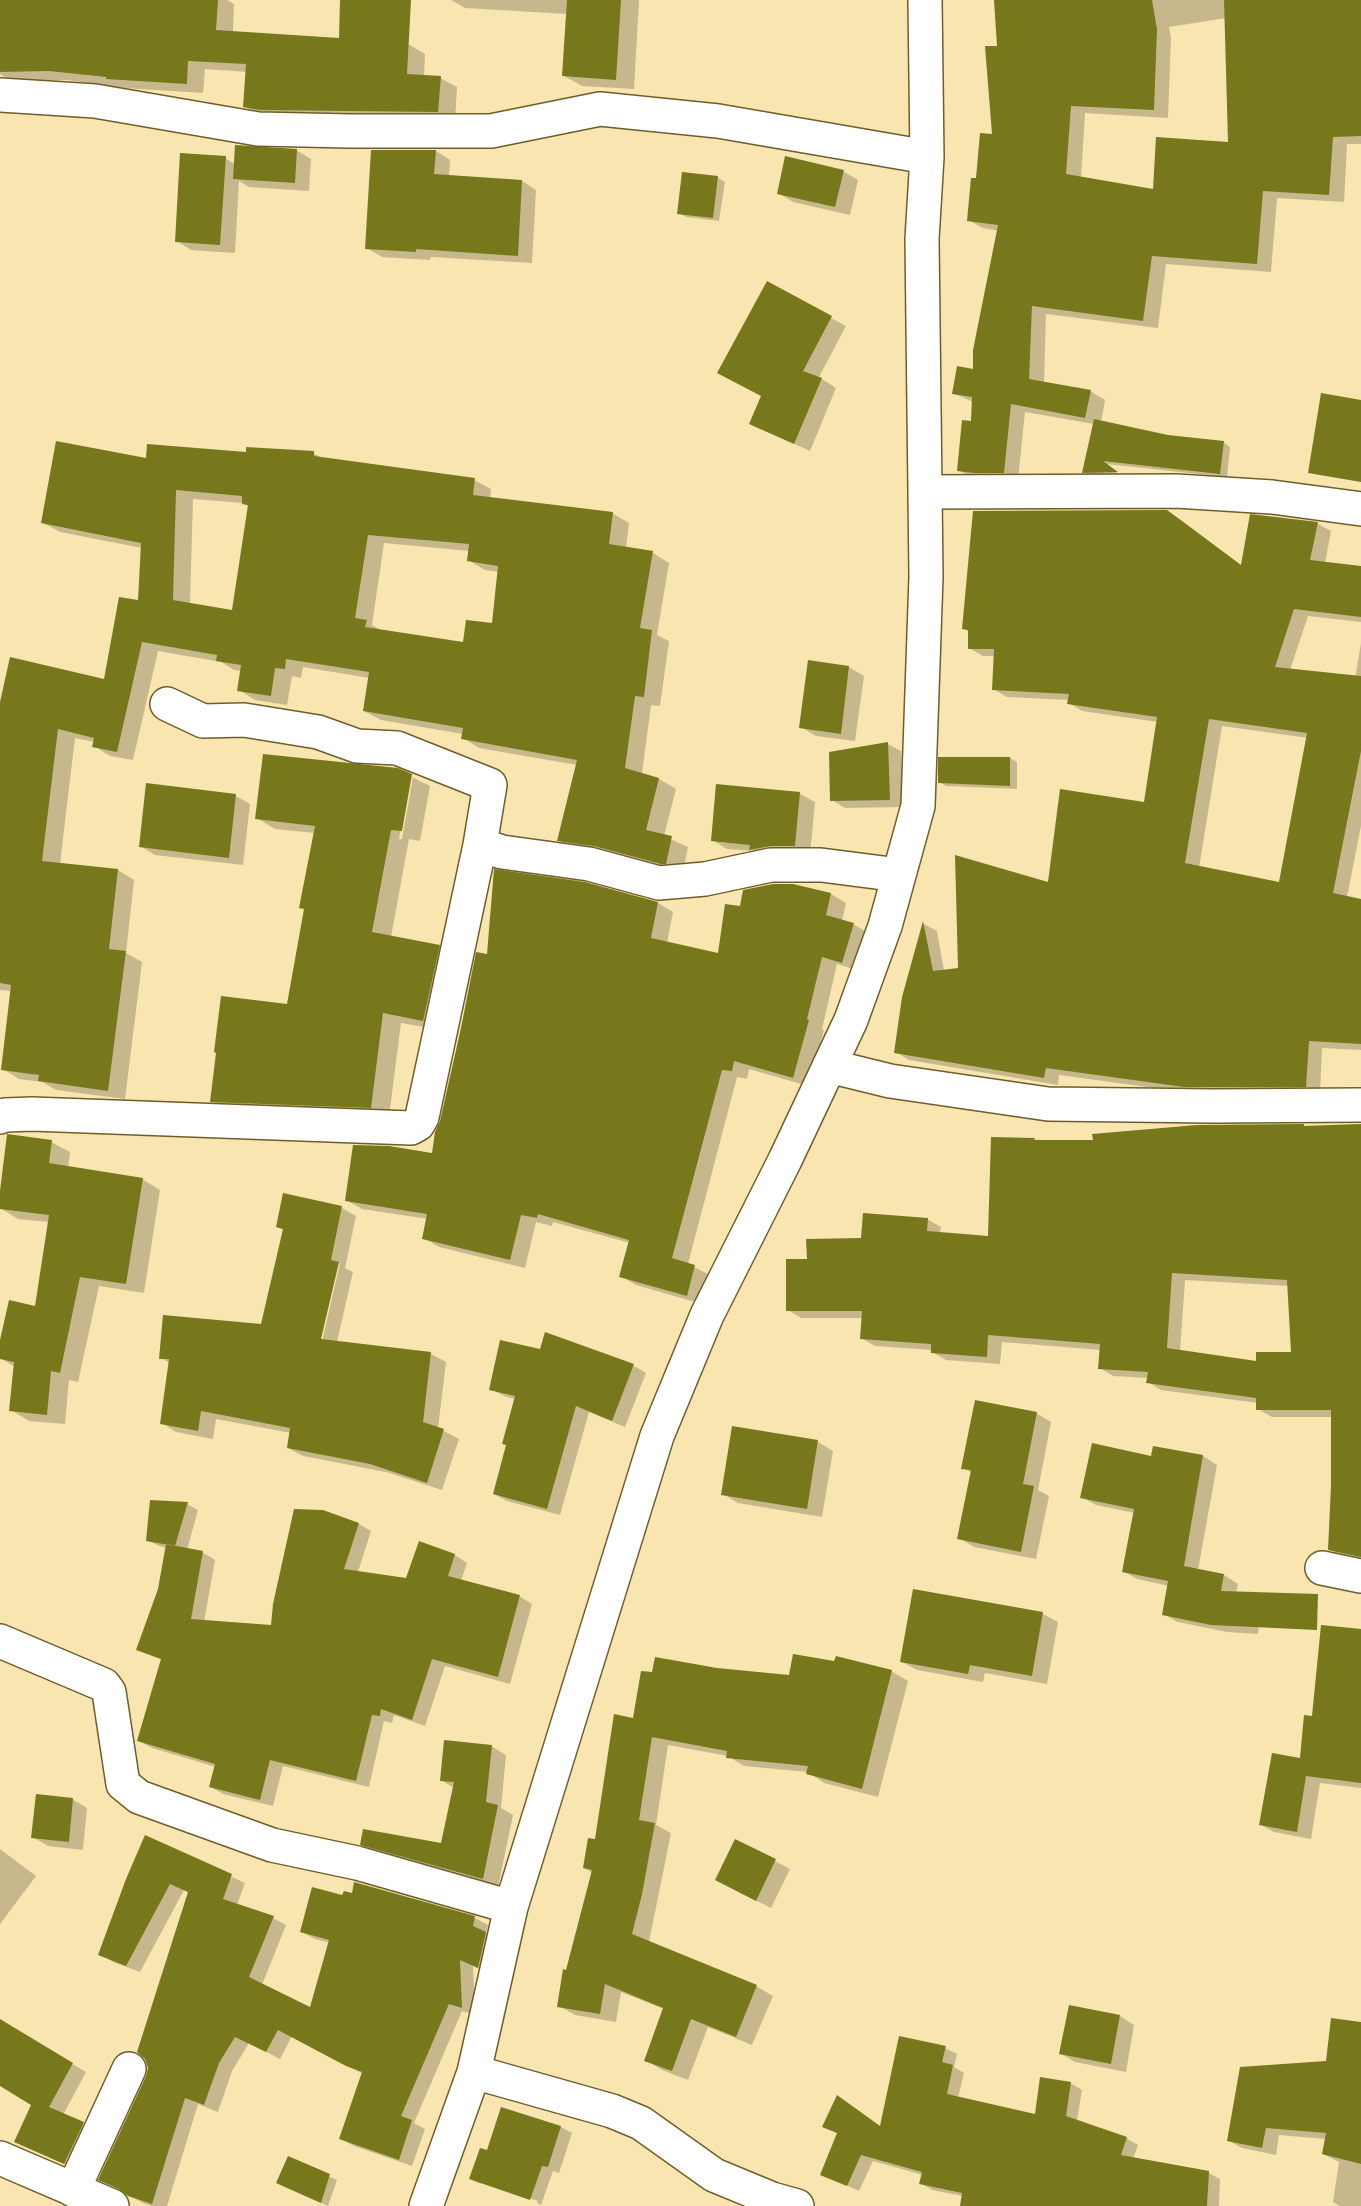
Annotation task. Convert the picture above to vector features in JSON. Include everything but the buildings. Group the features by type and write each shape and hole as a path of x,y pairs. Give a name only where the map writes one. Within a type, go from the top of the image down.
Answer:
{"street":[{"path":"426,2206 474,2072 511,1907 657,1436 707,1315 785,1160 851,1020 885,926 918,806 926,577 922,239 927,157 925,0"},
{"path":"0,95 95,101 258,129 338,131 491,130 600,109 718,121 927,157"},
{"path":"925,492 1176,491 1272,497 1361,509"},
{"path":"0,1117 5,1114 32,1113 411,1128 418,1124 422,1117 480,845 490,785 397,748 357,746 318,732 244,720 203,721 167,704"},
{"path":"480,845 502,852 589,864 659,883 705,879 771,865 821,865 899,875"},
{"path":"829,1066 890,1081 1048,1104 1361,1105"},
{"path":"1323,1568 1361,1576"},
{"path":"0,1641 104,1685 109,1692 123,1784 139,1797 272,1845 357,1863 511,1907"},
{"path":"73,2190 129,2069"},
{"path":"474,2072 612,2110 641,2123 714,2175 772,2199 797,2206"},
{"path":"0,2158 112,2206"}]}
